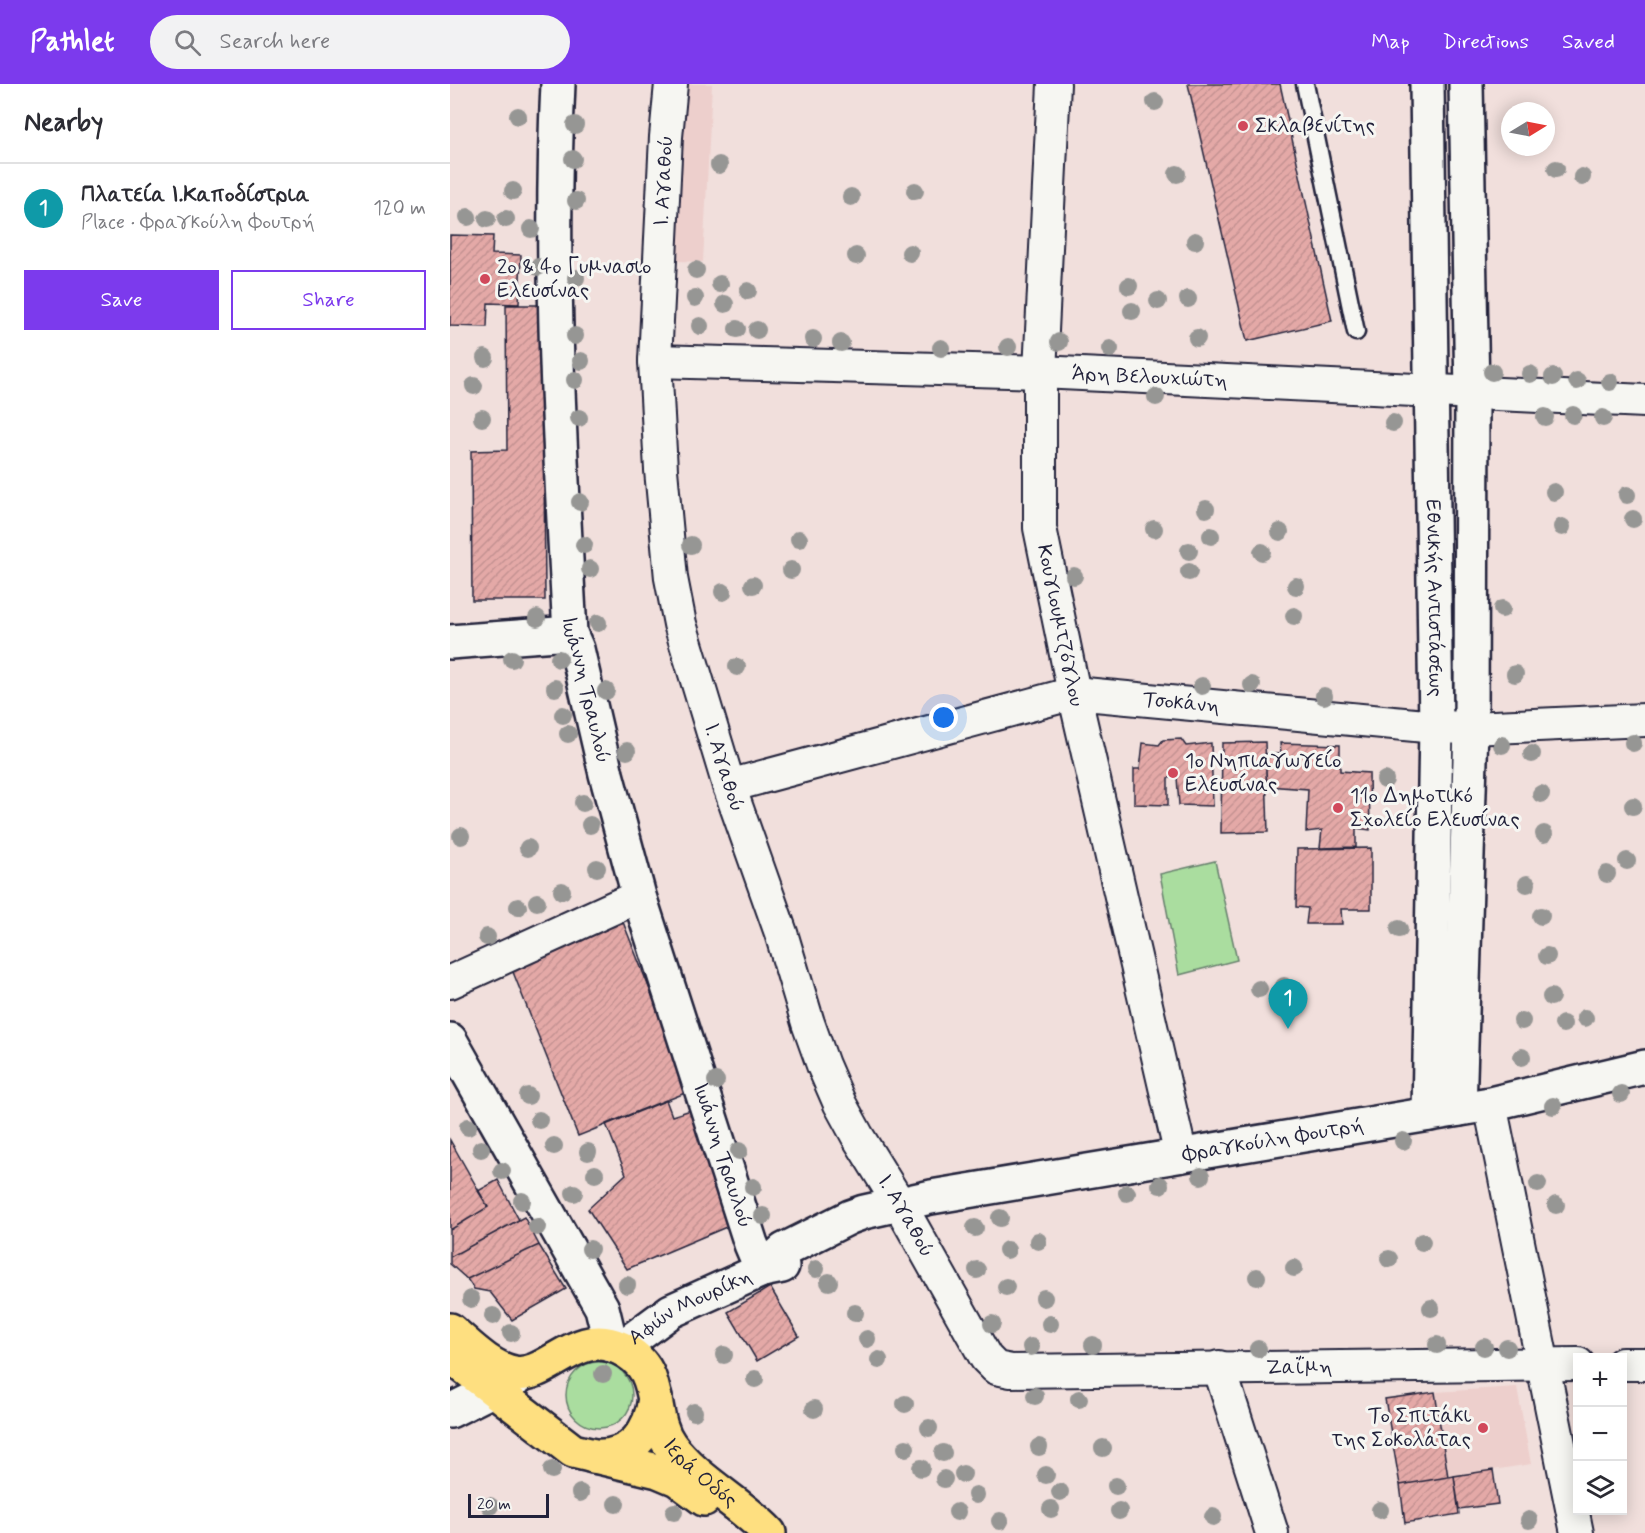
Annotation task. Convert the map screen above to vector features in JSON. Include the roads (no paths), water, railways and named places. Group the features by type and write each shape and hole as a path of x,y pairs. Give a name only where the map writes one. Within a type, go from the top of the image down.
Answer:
{"main road":[{"path":"450,1330 489,1362 514,1373 527,1373 577,1347 594,1343 616,1346"},
{"name":"Ιερά Οδός","path":"616,1346 639,1360 650,1378 669,1444 684,1460 769,1533"},
{"name":"Ιερά Οδός","path":"450,1355 573,1451 658,1471 677,1479 699,1494 744,1533"},
{"path":"553,1434 545,1419 541,1402 542,1393 550,1369 562,1356"},
{"name":"Ιερά Οδός","path":"586,1455 603,1457 620,1453 634,1444 646,1431 653,1415 655,1398"}],"street":[{"name":"Ιωάννη Τραυλού","path":"558,84 554,166 557,397 570,633 577,649 606,774 639,896 751,1245 762,1270"},
{"name":"Ι. Αγαθού","path":"671,84 655,361 661,470 671,578 680,624 729,786 781,933 823,1065 854,1129 900,1205 986,1358 996,1368 1011,1371 1022,1370"},
{"name":"Κουγιουμτζόγλου","path":"1054,84 1040,372 1040,528 1074,693 1181,1156"},
{"name":"Εθνικής Αντιστάσεως","path":"1427,84 1436,727 1459,1109"},
{"name":"Εθνικής Αντιστάσεως","path":"1459,1109 1471,728 1472,392 1466,84"},
{"name":"Άρη Βελουχιώτη","path":"655,361 1040,372 1645,401"},
{"path":"450,642 570,633"},
{"name":"Τσοκάνη","path":"729,786 1074,693 1436,727 1471,728 1645,720"},
{"path":"450,981 639,896"},
{"path":"450,1040 602,1308 616,1346"},
{"name":"Φραγκούλη Φουτρή","path":"850,1228 900,1205 931,1197 1459,1109 1645,1067"},
{"path":"1459,1109 1542,1364 1577,1533"},
{"name":"Αφών Μουρίκη","path":"616,1346 671,1311 762,1270 784,1250 850,1228"},
{"name":"Ζαΐμη","path":"1022,1370 1573,1364"},
{"path":"1627,1364 1645,1364"},
{"path":"1219,1367 1272,1533"},
{"path":"450,1411 527,1373"}],"lane":[{"path":"1305,84 1356,332"}],"place":[{"name":"Σκλαβενίτης","path":"1243,126"},
{"name":"2ο & 4ο Γυμνασιο Ελευσίνας","path":"485,279"},
{"name":"1ο Νηπιαγωγείο Ελευσίνας","path":"1173,773"},
{"name":"11ο Δημοτικό Σχολείο Ελευσίνας","path":"1338,808"},
{"name":"Πλατεία Ι.Καποδίστρια","path":"1288,1029"},
{"name":"Το Σπιτάκι της Σοκολάτας","path":"1483,1428"}]}
